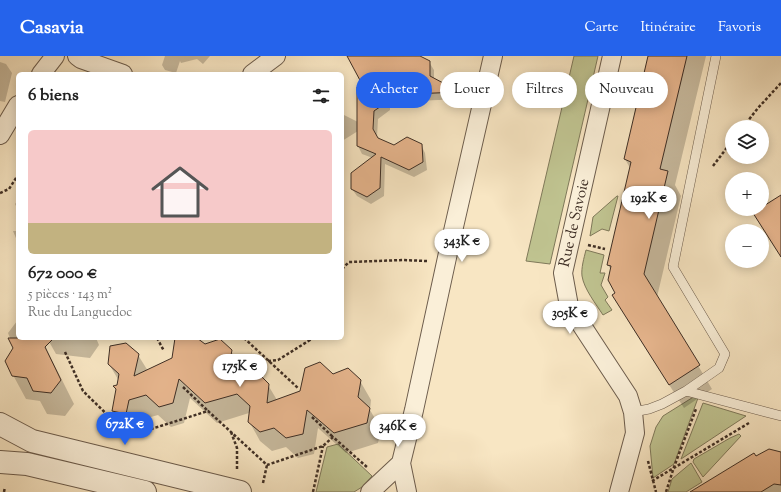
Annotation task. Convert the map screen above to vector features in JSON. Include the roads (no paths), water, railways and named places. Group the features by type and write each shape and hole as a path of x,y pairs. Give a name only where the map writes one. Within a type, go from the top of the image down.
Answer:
{"street":[{"path":"43,72 55,56"},
{"path":"77,56 81,59 117,72"},
{"path":"255,72 276,56"},
{"path":"407,492 401,463 493,56"},
{"name":"Rue de Savoie","path":"612,56 563,273 569,306 628,396 633,412 635,432 619,492"},
{"path":"0,135 16,108"},
{"path":"0,424 32,441 238,484"},
{"path":"0,462 27,464 145,492"},
{"path":"376,486 401,463"}],"lane":[{"path":"633,412 650,409 686,391 719,368 725,354 673,267 716,56"},
{"path":"686,391 781,416"}]}
